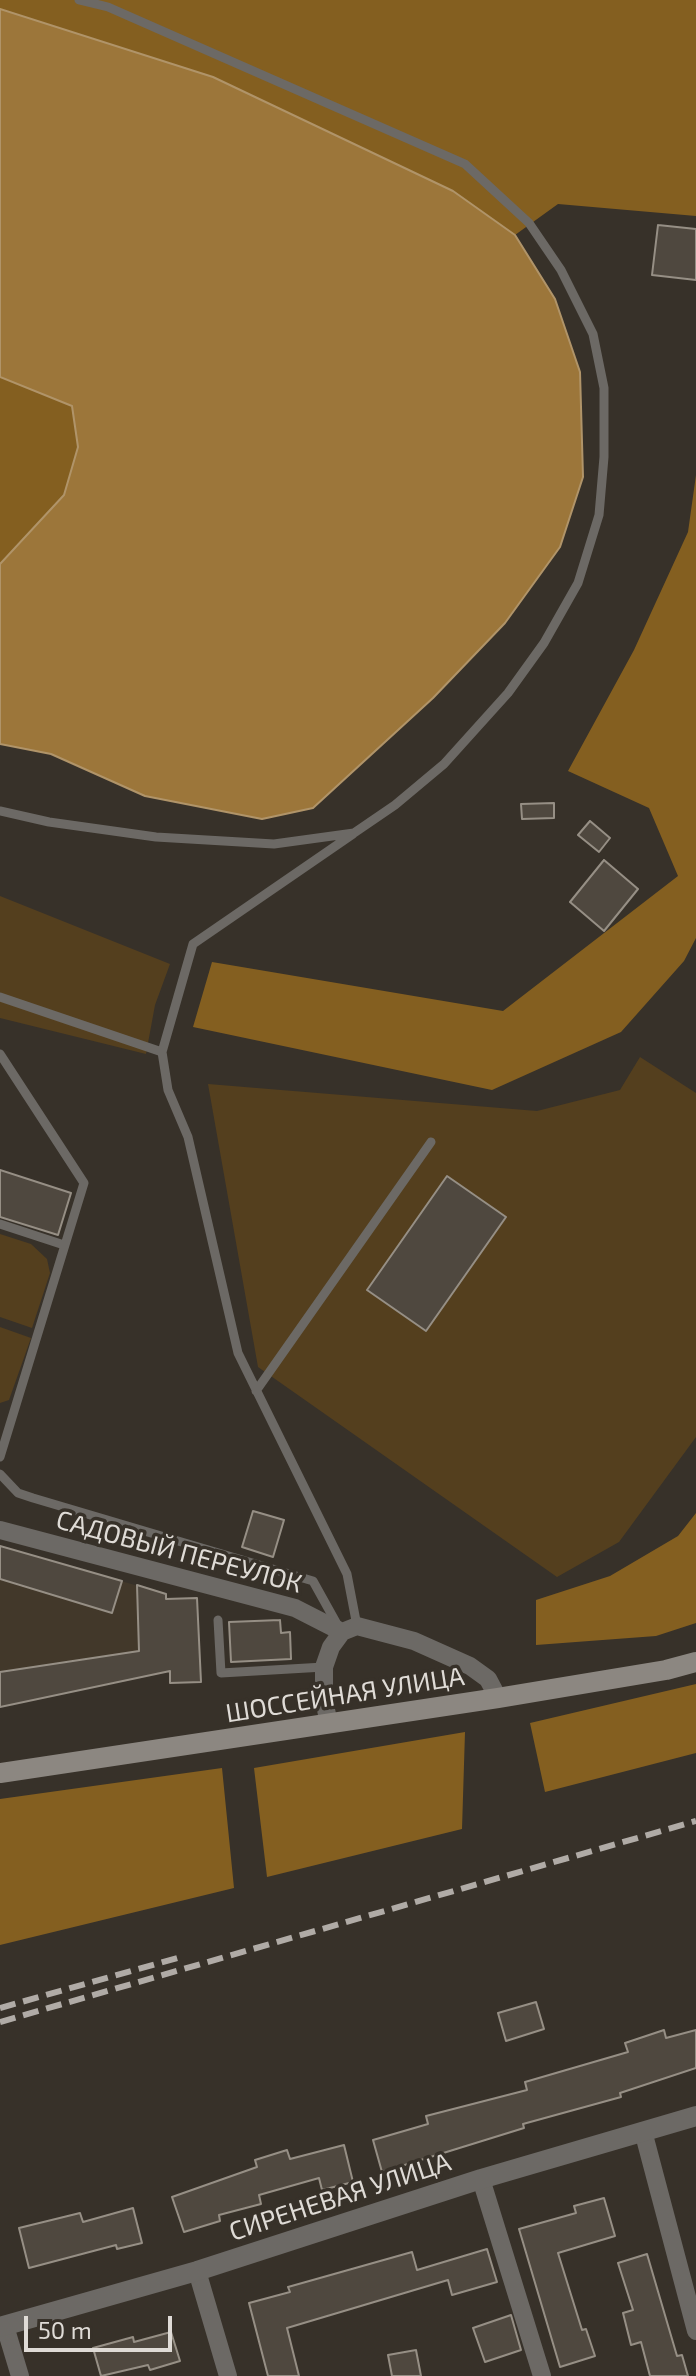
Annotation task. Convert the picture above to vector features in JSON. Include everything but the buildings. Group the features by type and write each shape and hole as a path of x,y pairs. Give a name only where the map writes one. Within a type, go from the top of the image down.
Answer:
{"main road":[{"name":"ШОССЕЙНАЯ УЛИЦА","path":"0,1773 498,1698 666,1670 696,1662"}],"street":[{"name":"САДОВЫЙ ПЕРЕУЛОК","path":"0,1530 295,1608 349,1629 414,1641 470,1666 488,1679 498,1698"},
{"path":"329,1724 324,1700 324,1667 331,1647 349,1629"},
{"name":"СИРЕНЕВАЯ УЛИЦА","path":"2,2326 197,2271 481,2179 696,2116"},
{"path":"643,2131 696,2331"},
{"path":"481,2179 542,2376"},
{"path":"197,2271 228,2376"},
{"path":"2,2326 20,2376"}],"lane":[{"path":"79,0 122,12 465,164 529,223 561,270 593,334 604,388 604,457 599,515 578,583 544,643 508,693 444,764 395,805 193,944 162,1052 168,1090 188,1137 238,1353 347,1574 349,1629"},
{"path":"0,811 49,822 156,837 274,844 354,833"},
{"path":"0,997 162,1052"},
{"path":"0,1054 84,1183 0,1457"},
{"path":"256,1391 431,1142"},
{"path":"0,1224 64,1245"},
{"path":"0,1410 12,1414"},
{"path":"0,1474 18,1493 313,1581 349,1629"},
{"path":"218,1620 221,1673 324,1667"}],"shaded area":[{"path":"0,0 696,0 696,216 558,204 515,235 453,191 213,77 0,9"},
{"path":"0,9 213,77 453,191 515,235 555,299 580,372 583,477 560,547 505,623 433,698 313,808 262,819 145,796 51,754 0,744 0,564 64,495 78,447 72,406 0,377"},
{"path":"0,377 72,406 78,447 64,495 0,564"},
{"path":"696,475 696,938 684,961 621,1032 492,1090 193,1027 212,962 503,1011 678,876 649,808 568,771 634,650 688,532"},
{"path":"0,896 170,964 155,1005 146,1054 0,1018"},
{"path":"640,1057 696,1093 696,1437 619,1542 557,1577 258,1367 208,1084 537,1111 620,1090"},
{"path":"0,1234 31,1244 47,1259 50,1273 32,1328 0,1317"},
{"path":"0,1327 31,1338 9,1400 0,1403"},
{"path":"696,1513 696,1623 656,1636 536,1645 536,1600 610,1576 678,1536"},
{"path":"0,1546 166,1594 170,1671 0,1707"},
{"path":"696,1684 696,1753 545,1792 530,1723"},
{"path":"465,1732 462,1829 267,1877 254,1768"},
{"path":"222,1768 234,1888 0,1945 0,1799"}],"railway":[{"path":"0,2022 696,1821"},
{"path":"0,2008 181,1957"}]}
